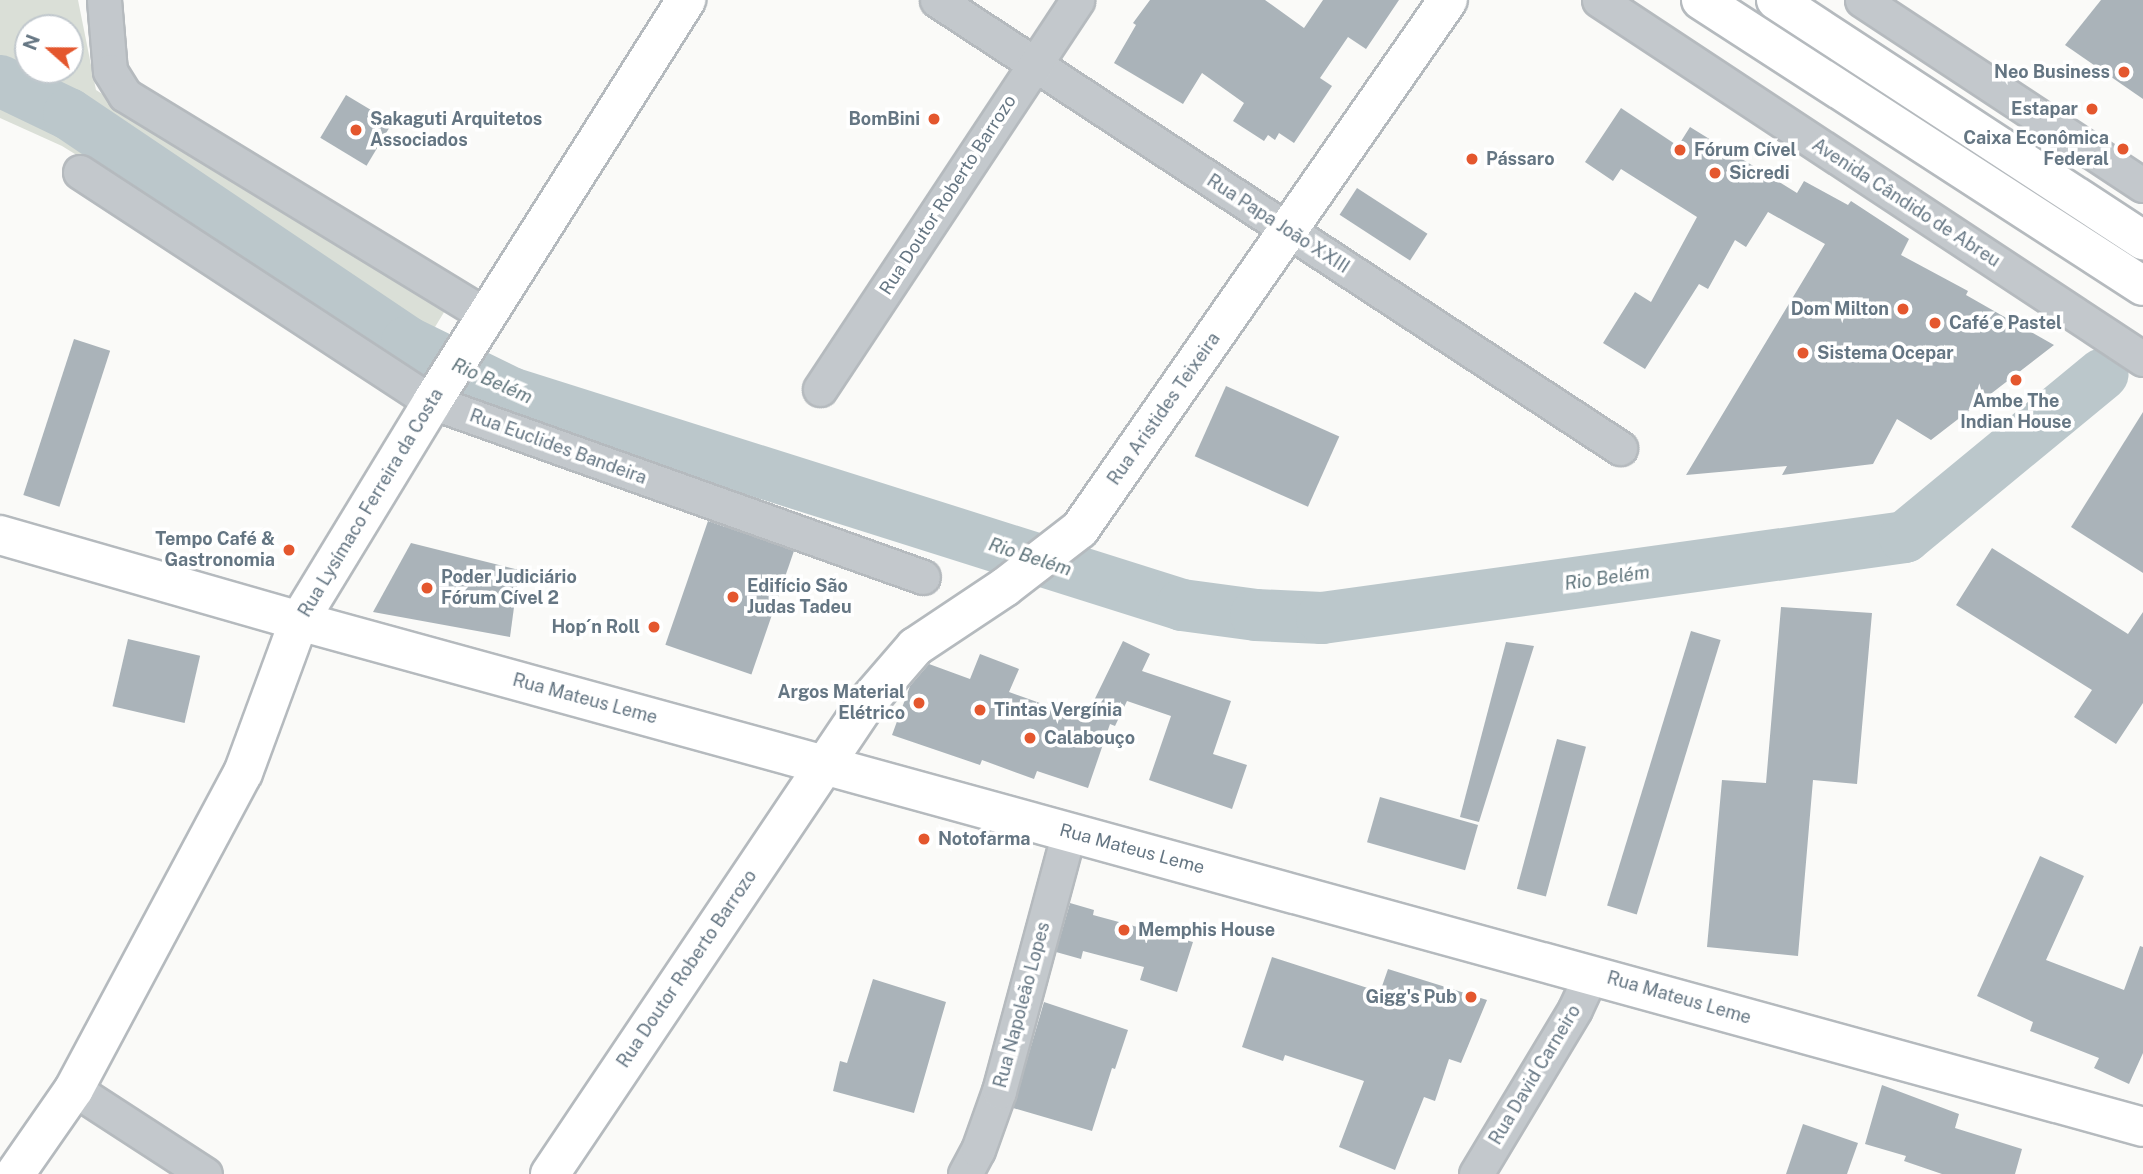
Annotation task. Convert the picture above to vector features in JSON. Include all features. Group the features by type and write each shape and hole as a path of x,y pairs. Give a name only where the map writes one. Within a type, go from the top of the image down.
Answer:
{"main road":[{"name":"Rua Lysímaco Ferreira da Costa","path":"15,1174 74,1089 243,773 299,621 438,392 686,0"},
{"name":"Rua Aristides Teixeira","path":"824,764 888,675 915,647 1005,587 1080,529 1448,0"},
{"path":"1700,0 2143,286"},
{"path":"1776,0 2143,240"},
{"name":"Rua Mateus Leme","path":"0,535 299,621 2143,1127"},
{"name":"Rua Doutor Roberto Barrozo","path":"550,1174 824,764"}],"street":[{"path":"103,0 110,71 125,96 478,330"},
{"name":"Rua Papa João XXIII","path":"937,0 1620,448"},
{"name":"Rua Doutor Roberto Barrozo","path":"820,389 1077,0"},
{"name":"Avenida Cândido de Abreu","path":"1599,0 2143,359"},
{"path":"1862,0 2143,186"},
{"name":"Rua Euclides Bandeira","path":"80,172 438,392 923,577"},
{"name":"Rua Napoleão Lopes","path":"965,1174 978,1150 999,1091 1069,832"},
{"name":"Rua David Carneiro","path":"1476,1174 1575,1009 1591,974"},
{"path":"74,1089 205,1174"}],"shaded area":[{"path":"0,0 78,0 81,14 14,14 14,84 84,84 84,30 96,90 446,309 413,363 62,146 0,118"}],"building":[{"path":"1150,0 1265,0 1304,28 1323,0 1399,0 1366,49 1348,37 1320,78 1332,86 1294,143 1279,133 1275,140 1268,135 1264,141 1233,121 1244,103 1202,73 1183,104 1114,63 1136,25 1133,23"},
{"name":"Neo Business","path":"2101,0 2143,0 2143,99 2065,45"},
{"name":"Sakaguti Arquitetos Associados","path":"346,95 392,123 367,166 320,138"},
{"path":"1621,108 1678,146 1690,127 1797,193 1804,181 1848,205 1851,201 1909,239 1901,255 1968,291 1966,295 2054,345 1931,440 1897,419 1873,464 1782,475 1787,466 1686,475 1825,244 1768,212 1746,247 1735,240 1708,289 1699,284 1645,369 1603,343 1635,292 1651,302 1697,217 1621,169 1613,181 1585,162"},
{"path":"1357,188 1427,234 1410,261 1340,215"},
{"path":"74,339 110,351 59,507 23,495"},
{"path":"1226,386 1339,436 1308,507 1195,456"},
{"path":"2143,412 2143,573 2071,527"},
{"name":"Edifício São Judas Tadeu","path":"708,521 794,551 751,674 665,645"},
{"path":"411,543 519,570 510,637 373,612"},
{"path":"1992,548 2128,634 2143,612 2143,703 2116,744 2074,717 2092,690 1956,605"},
{"path":"1781,607 1872,613 1857,784 1813,780 1798,956 1707,947 1722,780 1766,783"},
{"path":"1691,631 1721,640 1637,915 1607,905"},
{"path":"128,639 200,656 185,723 112,706"},
{"path":"1123,641 1150,654 1142,671 1231,701 1213,754 1247,765 1232,809 1149,780 1171,716 1127,701 1115,726 1110,724 1088,788 1037,771 1034,779 982,760 980,765 892,735 910,686 929,664 970,679 980,654 1019,669 1009,692 1085,719"},
{"path":"1506,642 1534,646 1479,822 1460,817"},
{"path":"1557,739 1586,747 1546,896 1517,889"},
{"path":"1380,797 1478,825 1465,870 1367,842"},
{"path":"2040,856 2084,876 2046,960 2124,990 2140,946 2143,947 2143,1053 2129,1084 2094,1068 2099,1058 2030,1031 2033,1022 1977,996"},
{"path":"1070,903 1094,910 1093,915 1193,942 1177,992 1140,980 1144,967 1083,951 1081,959 1056,952"},
{"path":"1272,957 1380,992 1388,969 1487,1000 1461,1063 1449,1059 1435,1101 1424,1097 1395,1170 1339,1147 1364,1081 1285,1055 1283,1061 1242,1047"},
{"path":"873,979 946,1002 914,1113 833,1091 840,1061 847,1063"},
{"path":"1044,1002 1128,1030 1115,1069 1112,1068 1092,1131 1013,1108"},
{"path":"1882,1085 1959,1114 1955,1128 2022,1149 2015,1174 1942,1174 1904,1161 1906,1156 1865,1144"},
{"path":"1803,1124 1858,1143 1847,1174 1786,1174"}],"waterway":[{"name":"Rio Belém","path":"0,81 69,114 407,342 511,393 1182,605 1256,615 1322,618 1905,537 2103,374"}],"place":[{"name":"Neo Business","path":"2124,72"},
{"name":"Estapar","path":"2092,109"},
{"name":"BomBini","path":"934,119"},
{"name":"Sakaguti Arquitetos Associados","path":"356,130"},
{"name":"Caixa Econômica Federal","path":"2123,149"},
{"name":"Fórum Cível","path":"1680,150"},
{"name":"Pássaro","path":"1472,159"},
{"name":"Sicredi","path":"1715,173"},
{"name":"Dom Milton","path":"1903,309"},
{"name":"Café e Pastel","path":"1935,323"},
{"name":"Sistema Ocepar","path":"1803,353"},
{"name":"Ambe The Indian House","path":"2016,380"},
{"name":"Tempo Café & Gastronomia","path":"289,550"},
{"name":"Poder Judiciário Fórum Cível 2","path":"427,588"},
{"name":"Edifício São Judas Tadeu","path":"733,597"},
{"name":"Hop´n Roll","path":"654,627"},
{"name":"Argos Material Elétrico","path":"919,703"},
{"name":"Tintas Vergínia","path":"980,710"},
{"name":"Calabouço","path":"1030,738"},
{"name":"Notofarma","path":"924,839"},
{"name":"Memphis House","path":"1124,930"},
{"name":"Gigg's Pub","path":"1471,997"}]}
